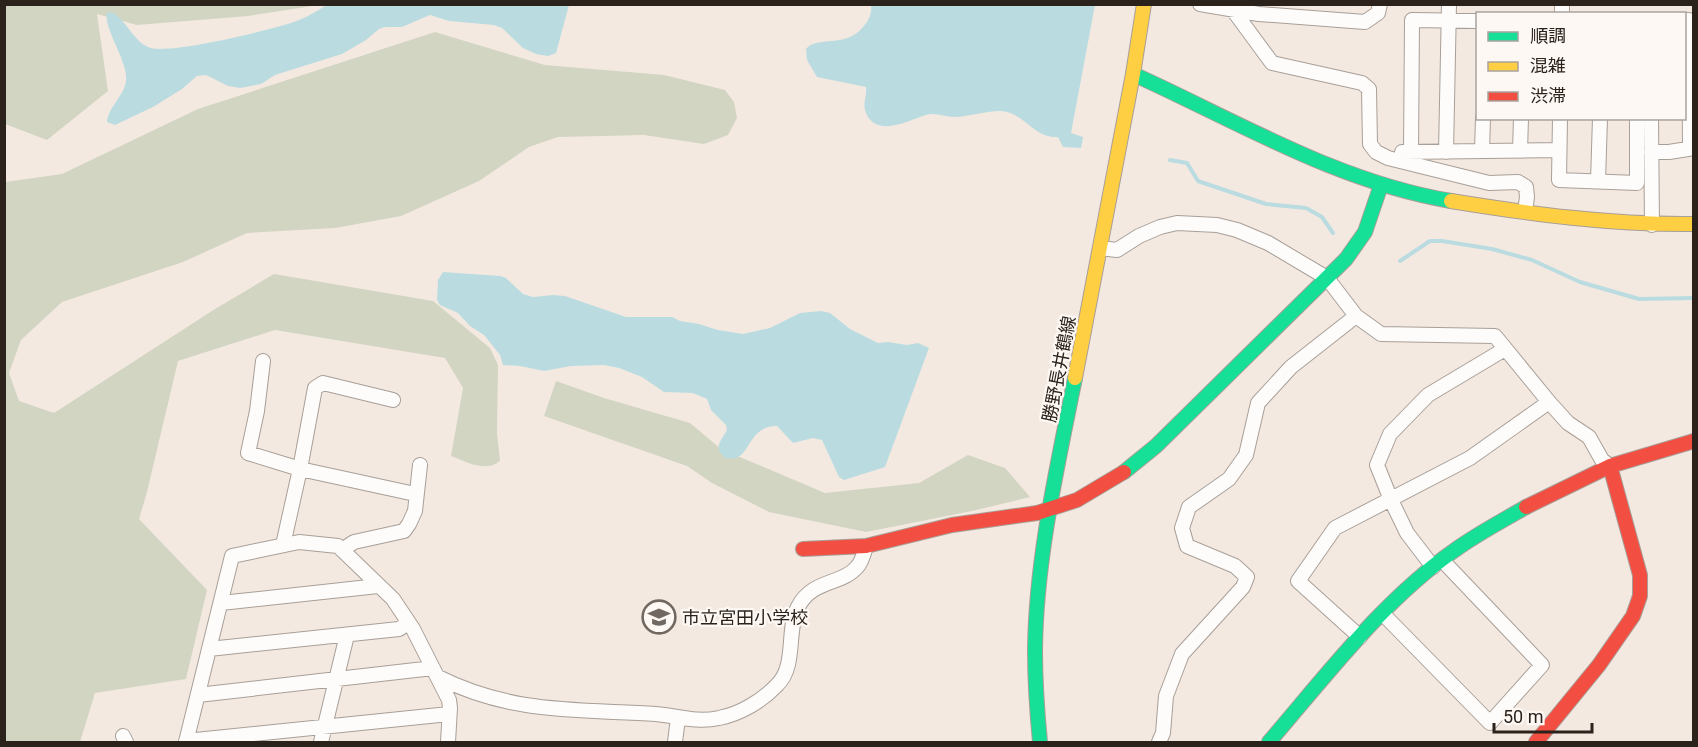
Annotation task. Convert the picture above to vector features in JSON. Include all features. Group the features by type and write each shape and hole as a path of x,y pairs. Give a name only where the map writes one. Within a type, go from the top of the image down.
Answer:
{"street":[{"name":"勝野長井鶴線","path":"1040,742 1034,668 1036,610 1050,508 1133,74 1144,4"},
{"path":"1200,4 1259,14 1315,11 1365,22 1378,13 1380,4"},
{"path":"1411,152 1412,4"},
{"path":"1446,152 1449,4"},
{"path":"1233,10 1272,63 1362,83 1368,89 1370,144 1376,152 1388,158 1490,183 1518,182 1526,187 1525,212"},
{"path":"1412,20 1476,21"},
{"path":"1651,152 1670,152 1692,148 1689,20 1686,20"},
{"path":"1133,74 1303,155 1381,185 1444,200 1525,212 1652,225 1694,224"},
{"path":"1482,151 1483,120"},
{"path":"1520,151 1521,120"},
{"path":"1560,120 1559,180 1636,183 1638,120"},
{"path":"1598,182 1600,120"},
{"path":"1651,120 1652,225"},
{"path":"1376,152 1559,150"},
{"path":"803,549 866,546 909,534 1037,513 1077,500 1121,476 1156,446 1346,259 1365,232 1381,185"},
{"path":"1100,248 1117,250 1139,236 1160,227 1178,223 1217,225 1237,230 1268,243 1327,278 1356,315 1381,334 1495,336 1549,402 1569,423 1589,437 1602,460 1610,466 1640,575 1640,596 1633,616 1599,665 1536,742"},
{"path":"1159,742 1163,733 1167,696 1182,654 1243,588 1247,578 1235,566 1187,546 1182,528 1189,507 1229,478 1246,455 1258,403 1292,367 1356,315"},
{"path":"1383,614 1490,723 1542,665 1407,533 1377,465 1390,434 1428,395 1505,349"},
{"path":"263,361 257,411 248,453 300,469 415,494"},
{"path":"283,545 315,388 323,383 393,400"},
{"path":"1360,637 1298,581 1335,528 1470,458 1549,402"},
{"path":"1269,742 1360,637 1405,591 1454,550 1529,505 1610,466 1694,441"},
{"path":"342,550 354,542 404,531 415,511 415,494 420,465"},
{"path":"448,742 449,714 449,700 408,623 393,599 338,546 299,542 232,556 186,742 449,714"},
{"path":"198,695 336,680 436,673 477,695 543,709 658,714 697,721 729,715 755,703 780,683 786,671 798,608 809,592 857,568 866,546"},
{"path":"221,603 378,586"},
{"path":"209,649 399,629 408,623"},
{"path":"321,742 348,635"},
{"path":"675,742 678,718"}],"green space":[{"path":"4,5 319,5 248,16 137,25 97,14 108,91 47,140 5,124"},
{"path":"435,32 545,65 664,75 725,90 734,102 737,118 728,135 704,144 644,135 558,137 529,147 479,181 401,216 335,228 247,233 183,262 62,302 21,340 9,373 19,401 54,413 215,309 274,274 433,301 490,348 498,365 497,433 500,461 482,466 451,456 463,388 445,358 275,330 178,361 139,519 207,590 186,679 95,693 80,742 5,742 5,182 62,174 198,109"},
{"path":"556,381 604,398 690,423 721,449 825,493 919,483 968,455 1005,468 1030,497 866,532 769,512 712,483 687,466 544,416"}],"water":[{"path":"328,4 569,5 556,53 548,56 523,48 502,28 494,25 449,21 430,15 402,27 379,29 366,40 342,54 275,75 261,84 240,88 228,86 206,75 197,76 182,89 153,107 115,125 107,122 124,88 126,75 108,26 107,13 117,15 145,45 162,49 225,40 270,29 303,18"},
{"path":"871,5 1095,5 1071,133 1083,137 1081,148 1063,147 1058,137 1042,134 1015,115 1000,111 954,117 929,114 893,126 876,124 865,110 866,87 817,77 807,60 806,49 817,43 840,40 856,34 868,19"},
{"path":"443,272 500,276 506,278 523,294 533,297 565,296 626,317 672,317 680,321 743,334 770,328 800,313 821,311 830,313 850,329 878,343 907,345 918,343 929,348 885,467 844,480 839,477 822,440 813,438 793,443 777,426 761,430 740,455 725,458 719,451 719,447 727,430 726,425 711,410 707,399 693,393 664,392 642,377 619,368 604,365 571,366 544,371 503,365 500,355 484,335 470,326 458,313 440,305 437,300 438,280"}],"waterway":[{"path":"1170,160 1187,163 1198,181 1266,204 1306,208 1322,217 1333,233"},
{"path":"1400,261 1430,241 1442,241 1492,249 1532,260 1580,282 1639,299 1694,298"}],"traffic: fast":[{"path":"1133,74 1328,165 1368,180 1451,201"},
{"path":"1124,472 1156,446 1346,259 1365,232 1381,185"},
{"path":"1040,742 1035,650 1039,582 1043,548 1075,378"},
{"path":"1269,742 1356,640 1404,592 1463,544 1526,507"}],"traffic: slow":[{"path":"1075,378 1133,74 1144,4"},
{"path":"1451,201 1572,218 1633,223 1694,224"}],"traffic: jam":[{"path":"1526,507 1610,466 1694,441"},
{"path":"1536,742 1599,665 1633,616 1640,596 1640,575 1610,466"},
{"path":"803,549 866,546 952,525 1037,513 1077,500 1124,472"}],"place":[{"name":"市立宮田小学校","path":"659,617"}]}
